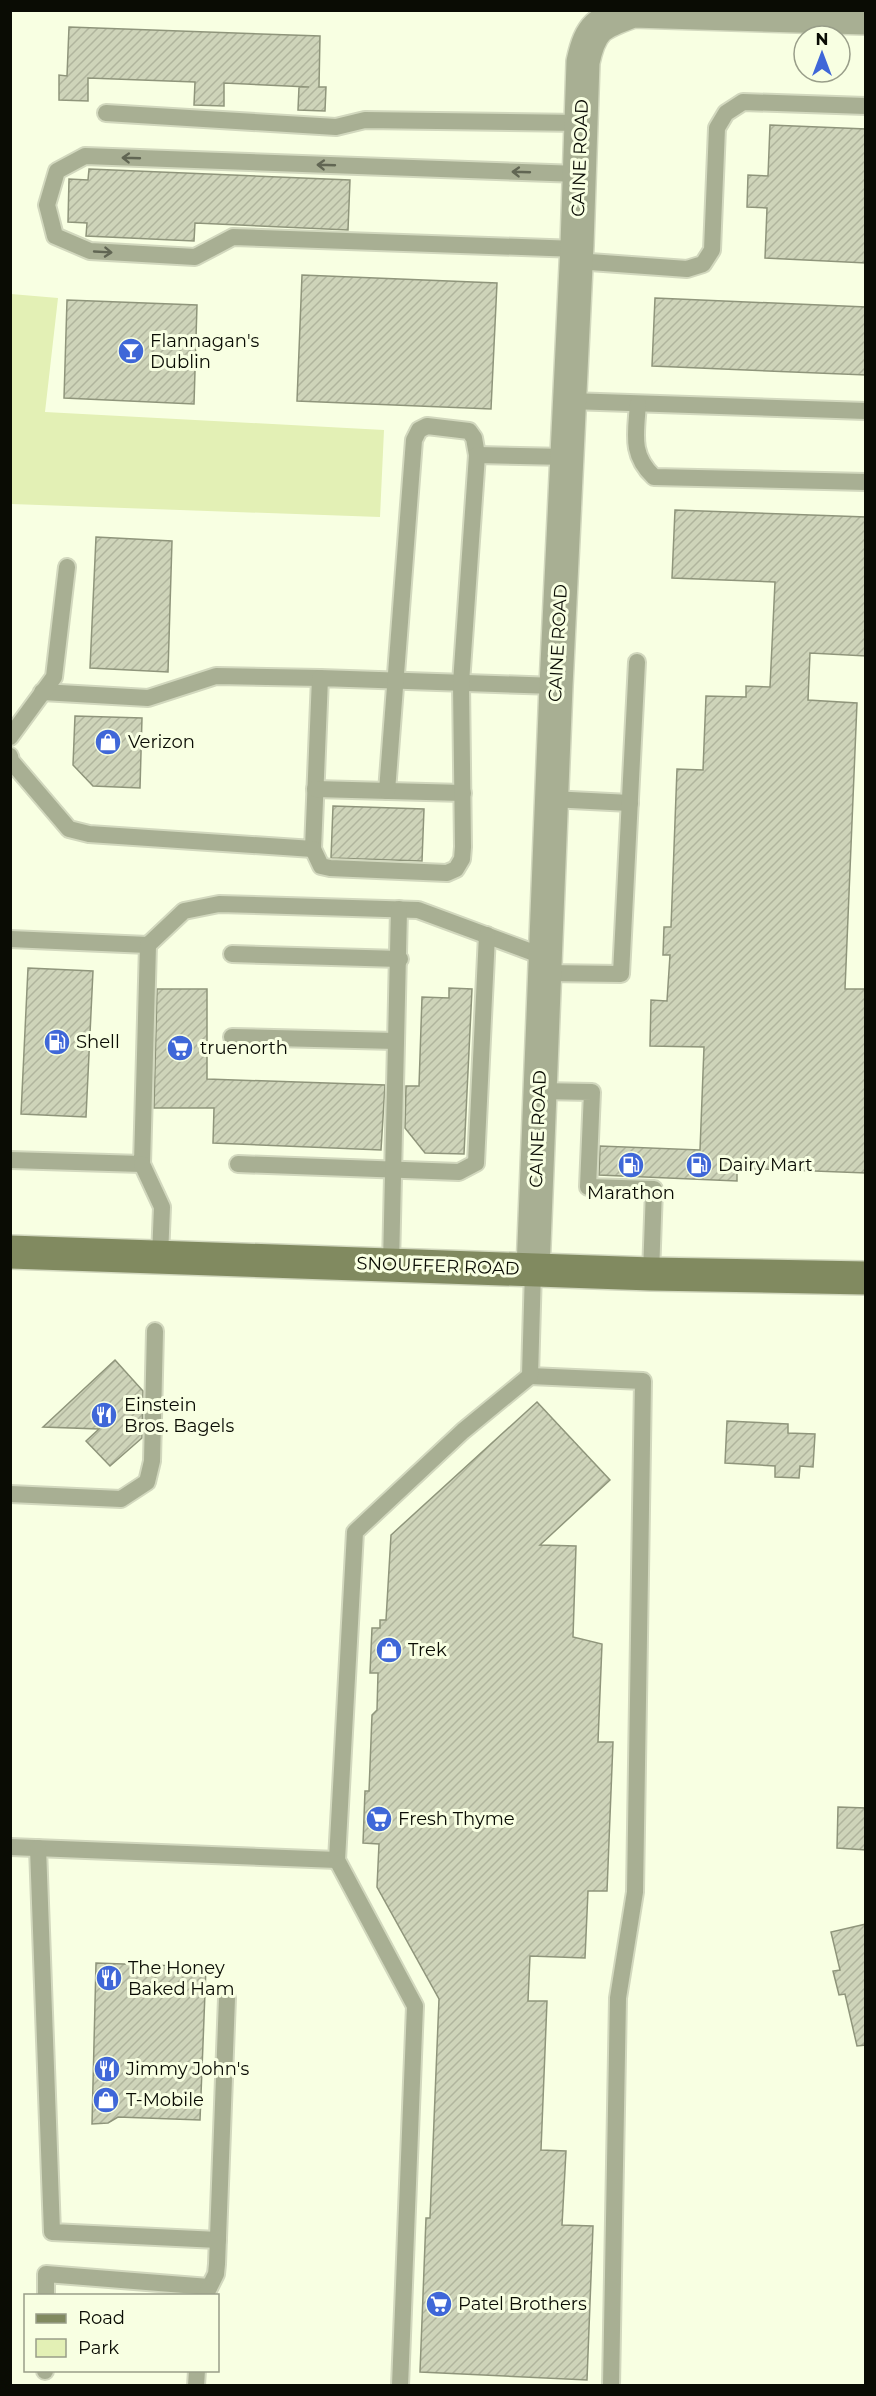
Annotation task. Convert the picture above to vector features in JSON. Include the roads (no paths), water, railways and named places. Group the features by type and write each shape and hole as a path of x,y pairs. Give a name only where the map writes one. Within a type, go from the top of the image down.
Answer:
{"main road":[{"name":"SNOUFFER ROAD","path":"10,1252 651,1274 866,1278"}],"street":[{"name":"CAINE ROAD","path":"533,1270 551,799 577,255 583,62 588,40 602,22 633,11 866,18"}],"lane":[{"path":"579,174 85,156 57,171 47,205 55,236 90,251 195,257 233,237 577,255 687,268 703,264 712,250 717,128 726,113 743,102 866,106"},
{"path":"106,112 336,128 365,120 581,123"},
{"path":"570,401 866,411"},
{"path":"638,404 635,444 643,467 654,477 866,482"},
{"path":"320,678 313,849 321,866 447,873 456,870 462,859 463,847 461,683 477,455 474,438 469,431 428,426 419,430 414,440 387,791"},
{"path":"477,455 567,457"},
{"path":"10,737 54,677 67,567"},
{"path":"160,1257 162,1207 142,1164 148,945 184,911 219,904 418,910 487,935 545,965 621,974 636,662"},
{"path":"42,692 148,698 216,676 556,686"},
{"path":"10,756 69,829 89,834 313,849"},
{"path":"315,789 463,793"},
{"path":"551,799 630,803"},
{"path":"391,1265 400,958 399,909"},
{"path":"238,1164 459,1172 476,1163 487,935"},
{"path":"10,939 148,945"},
{"path":"232,954 400,958"},
{"path":"232,1037 396,1041"},
{"path":"540,1091 592,1092 588,1187 654,1189 651,1274"},
{"path":"10,1160 142,1164"},
{"path":"530,1376 533,1270"},
{"path":"10,1494 121,1499 147,1482 152,1461 155,1331"},
{"path":"400,2385 415,2006 337,1860 355,1532 463,1431 530,1376 643,1381 635,1892 618,1998 611,2385"},
{"path":"10,1847 337,1860"},
{"path":"38,1848 52,2232 218,2240"},
{"path":"46,2294 46,2274 207,2291 216,2274 227,1998"}],"place":[{"name":"Flannagan's Dublin","path":"131,351"},
{"name":"Verizon","path":"108,742"},
{"name":"Shell","path":"57,1042"},
{"name":"truenorth","path":"180,1048"},
{"name":"Marathon","path":"631,1165"},
{"name":"Dairy Mart","path":"699,1165"},
{"name":"Einstein Bros. Bagels","path":"104,1415"},
{"name":"Trek","path":"389,1650"},
{"name":"Fresh Thyme","path":"379,1819"},
{"name":"The Honey Baked Ham","path":"109,1978"},
{"name":"Jimmy John's","path":"107,2069"},
{"name":"T-Mobile","path":"106,2100"},
{"name":"Patel Brothers","path":"439,2304"}]}
